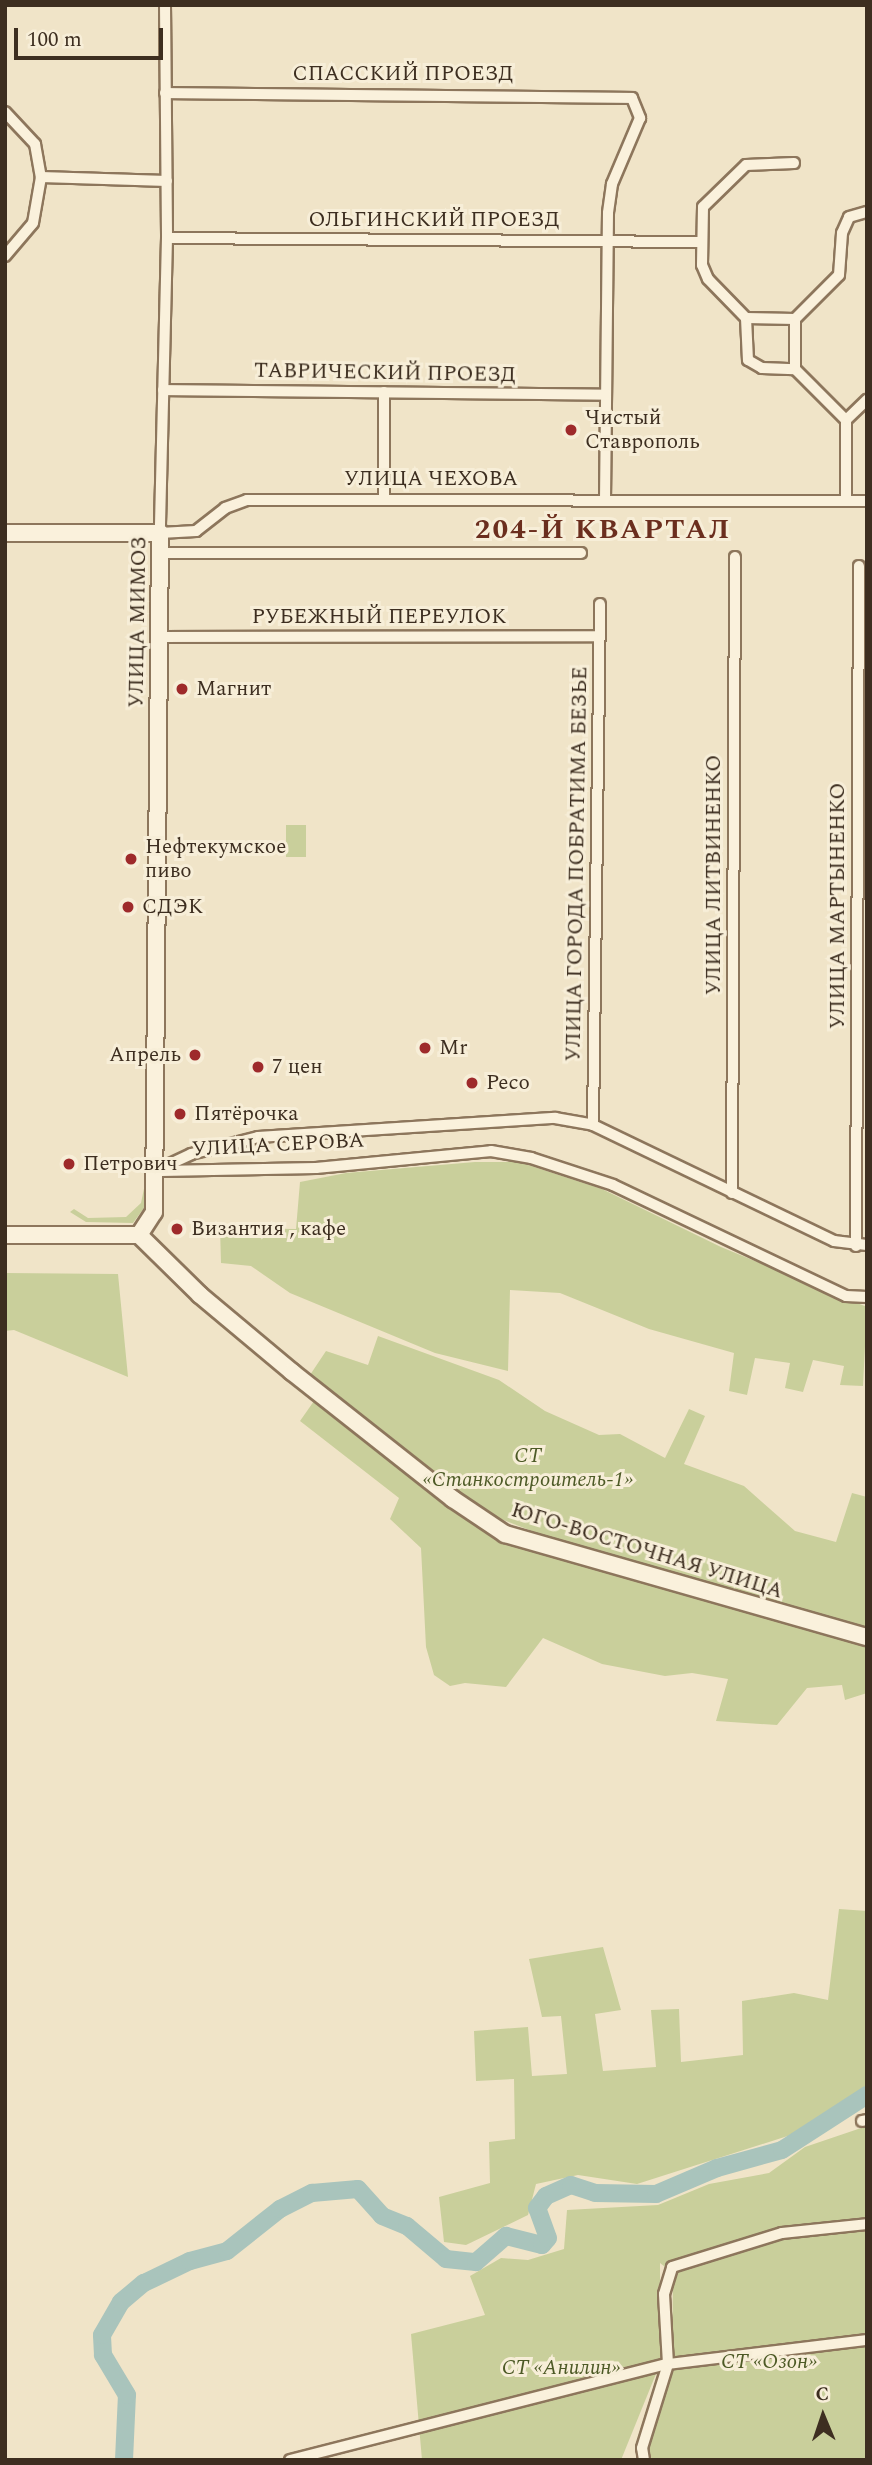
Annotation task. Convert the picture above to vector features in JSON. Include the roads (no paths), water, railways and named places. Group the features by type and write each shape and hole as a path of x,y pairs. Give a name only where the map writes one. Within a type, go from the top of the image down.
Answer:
{"street":[{"name":"УЛИЦА МИМОЗ","path":"139,1235 154,1212 155,1171 160,533 167,238 165,5"},
{"name":"СПАССКИЙ ПРОЕЗД","path":"165,93 621,95 638,103 637,130 612,184 606,240"},
{"path":"5,112 35,144 41,177 33,223 5,256"},
{"path":"794,163 755,163 740,170 704,207 700,242 704,273 746,318 748,360 762,368 795,369 846,420 846,501"},
{"path":"41,177 167,181"},
{"path":"795,369 795,319 839,275 842,233 849,217 867,212"},
{"name":"ОЛЬГИНСКИЙ ПРОЕЗД","path":"167,238 700,242"},
{"path":"605,501 606,240"},
{"path":"746,318 795,319"},
{"name":"ТАВРИЧЕСКИЙ ПРОЕЗД","path":"163,390 606,395"},
{"path":"384,393 384,500"},
{"path":"846,420 867,400"},
{"name":"УЛИЦА ЧЕХОВА","path":"5,533 196,531 225,508 247,500 867,501"},
{"path":"160,553 580,553"},
{"name":"УЛИЦА ЛИТВИНЕНКО","path":"733,1193 735,557"},
{"name":"УЛИЦА МАРТЫНЕНКО","path":"859,566 861,1246"},
{"name":"УЛИЦА ГОРОДА ПОБРАТИМА БЕЗЬЕ","path":"593,1125 600,604"},
{"name":"РУБЕЖНЫЙ ПЕРЕУЛОК","path":"159,637 599,636"},
{"name":"УЛИЦА СЕРОВА","path":"155,1171 191,1154 258,1137 555,1118 593,1125 834,1241 861,1246"},
{"name":"УЛИЦА СЕРОВА","path":"155,1171 316,1168 491,1151 531,1158 612,1185 846,1296 867,1297"},
{"path":"5,1234 139,1235"},
{"name":"ЮГО-ВОСТОЧНАЯ УЛИЦА","path":"139,1235 191,1287 292,1372 453,1499 505,1534 867,1637"},
{"path":"644,2460 642,2448 668,2364 664,2294 672,2267 782,2233 867,2224"},
{"path":"290,2460 668,2364 867,2340"}],"waterway":[{"path":"124,2460 127,2395 103,2355 102,2335 121,2302 144,2283 190,2261 227,2251 280,2209 312,2193 358,2189 382,2216 407,2226 446,2259 476,2262 506,2236 542,2245 548,2238 537,2208 546,2196 571,2185 595,2193 656,2194 717,2168 782,2150 867,2095"}],"place":[{"name":"Чистый Ставрополь","path":"571,430"},
{"name":"Магнит","path":"182,689"},
{"name":"Нефтекумское пиво","path":"131,859"},
{"name":"СДЭК","path":"128,907"},
{"name":"Mr","path":"425,1048"},
{"name":"Апрель","path":"195,1055"},
{"name":"7 цен","path":"258,1067"},
{"name":"Ресо","path":"472,1083"},
{"name":"Пятёрочка","path":"180,1114"},
{"name":"Петрович","path":"69,1164"},
{"name":"Византия , кафе","path":"177,1229"}],"district":[{"name":"204-Й КВАРТАЛ","path":"603,530"}],"park label":[{"name":"СТ «Станкостроитель-1»","path":"528,1468"},
{"name":"СТ «Озон»","path":"769,2362"},
{"name":"СТ «Анилин»","path":"561,2368"}]}
